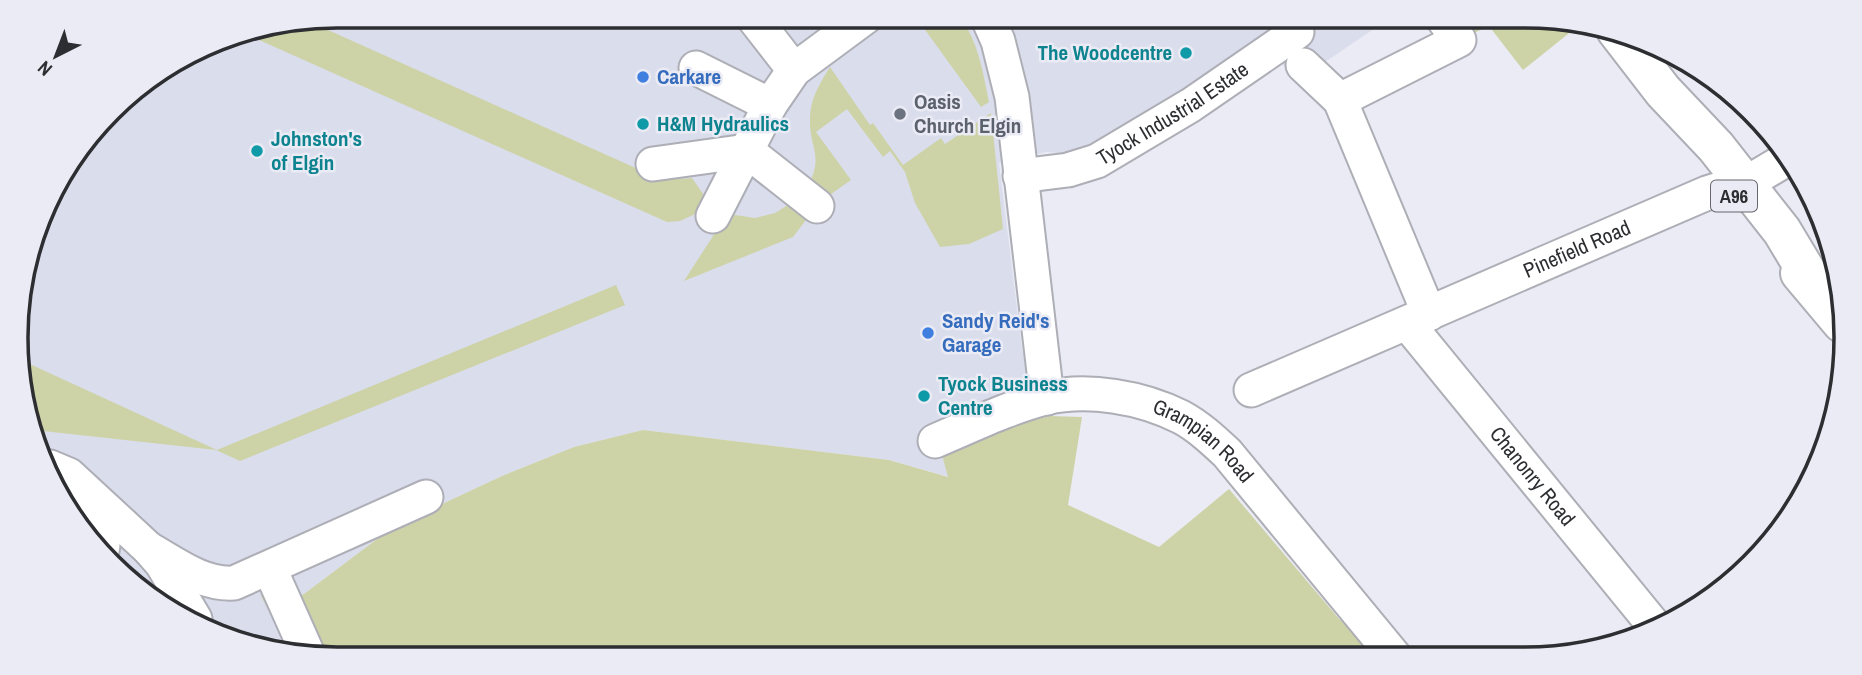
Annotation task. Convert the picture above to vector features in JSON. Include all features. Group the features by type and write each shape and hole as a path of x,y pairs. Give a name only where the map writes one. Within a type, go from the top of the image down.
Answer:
{"highway":[{"name":"A96","path":"1628,46 1662,91 1702,155 1736,185 1768,239 1832,311"}],"street":[{"path":"761,28 794,70"},
{"path":"713,216 770,105 794,70 811,38 836,28"},
{"path":"992,28 1008,79 1016,125 1047,398"},
{"name":"Tyock Industrial Estate","path":"1020,176 1068,170 1097,161 1191,105 1297,32 1294,28"},
{"path":"1339,100 1459,40 1450,28"},
{"path":"1303,65 1339,100 1418,318"},
{"path":"696,68 770,105"},
{"path":"653,164 747,151 817,206"},
{"name":"Pinefield Road","path":"1251,390 1707,193 1736,185 1780,163"},
{"name":"Chanonry Road","path":"1418,318 1650,620"},
{"name":"Grampian Road","path":"935,441 1024,404 1063,395 1118,397 1182,417 1227,453 1387,647"},
{"path":"58,471 69,475 149,549 162,564 189,609"},
{"path":"68,491 102,525 104,540"},
{"path":"149,549 205,581 233,583 270,569 426,497"},
{"path":"270,569 304,645"}],"shaded area":[{"path":"338,28 1375,28 1322,64 1284,66 1267,43 1079,162 1059,153 1046,152 999,163 1022,349 1035,418 1009,426 942,455 949,477 889,460 643,430 574,447 502,476 393,527 304,594 277,607 261,596 286,642 238,631 201,615 166,595 133,570 105,542 69,492 44,437 31,378 28,338 34,277 44,238 60,201 80,166 105,133 133,105 183,69 238,44 277,34"}],"green space":[{"path":"924,28 967,28 982,68 989,102 981,107"},
{"path":"1450,28 1485,28 1459,40"},
{"path":"1491,28 1571,32 1523,70"},
{"path":"325,29 649,174 679,179 692,178 708,201 704,210 680,221 667,222 257,39"},
{"path":"830,67 870,125 873,123 903,165 941,138 945,144 991,113 1003,229 969,244 940,247 915,203 905,172 890,151 883,157 847,109 816,132 851,180 824,199 807,188 816,159 810,129 812,104"},
{"path":"796,200 812,212 793,237 684,281 722,222 735,215 755,218 775,213"},
{"path":"616,285 625,305 240,461 216,450 42,431 30,364 217,450"},
{"path":"1050,416 1082,417 1068,505 1159,547 1229,489 1340,620 1345,616 1370,647 317,646 285,642 260,594 277,607 304,594 393,527 502,476 574,447 643,430 889,460 948,477 942,455 1009,426"}],"place":[{"name":"The Woodcentre","path":"1186,53"},
{"name":"Carkare","path":"643,77"},
{"name":"Oasis Church Elgin","path":"900,114"},
{"name":"H&M Hydraulics","path":"643,124"},
{"name":"Johnston's of Elgin","path":"257,151"},
{"name":"Sandy Reid's Garage","path":"928,333"},
{"name":"Tyock Business Centre","path":"924,396"}]}
